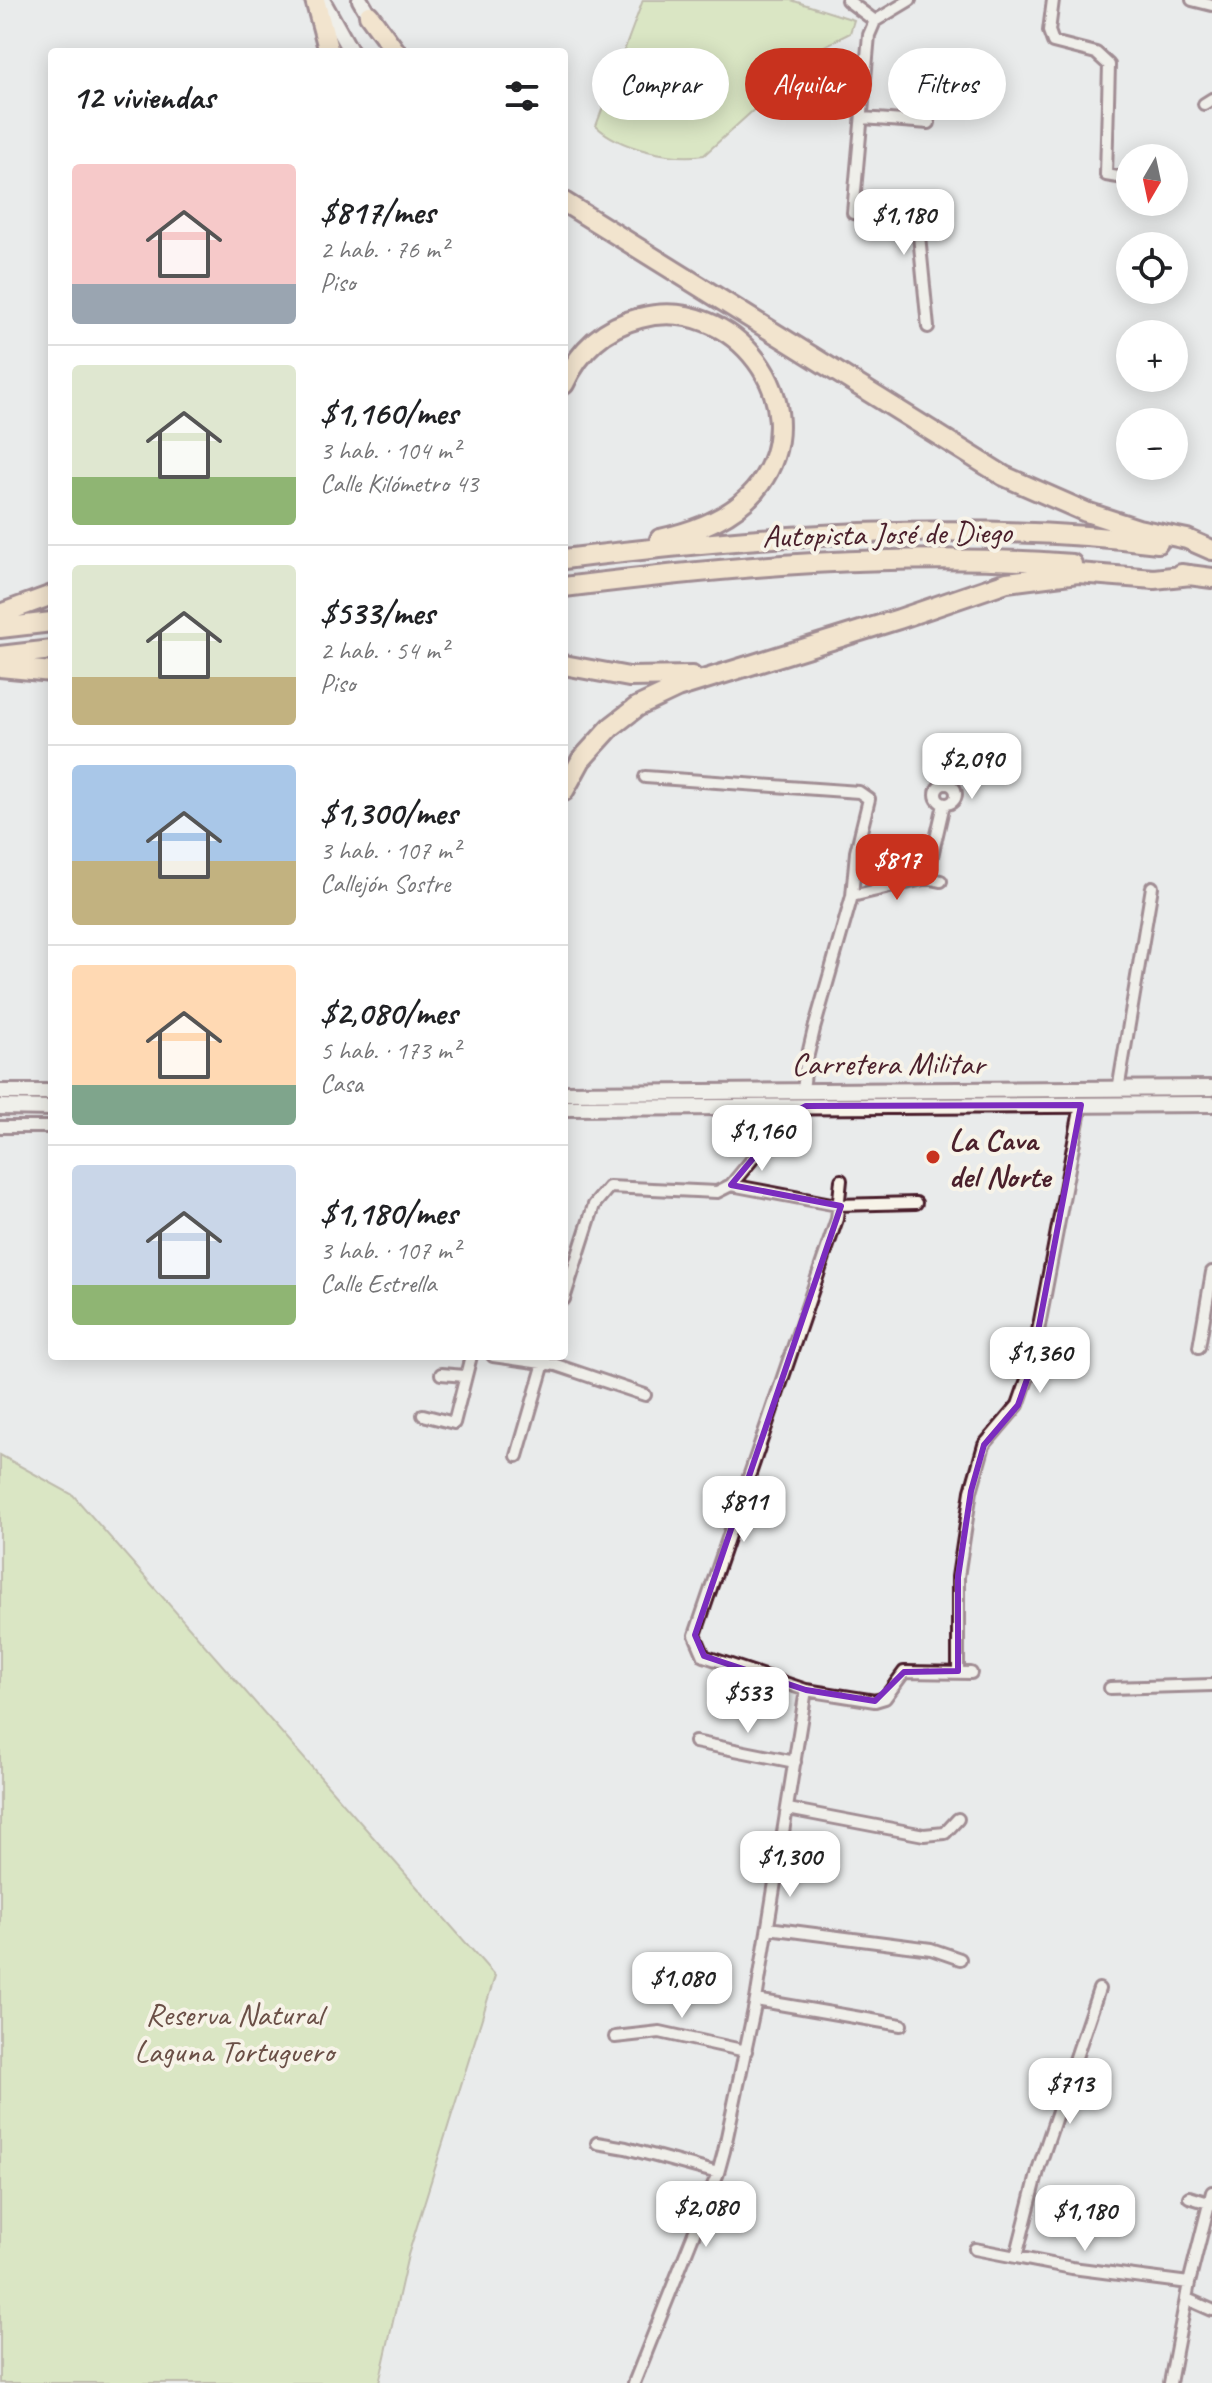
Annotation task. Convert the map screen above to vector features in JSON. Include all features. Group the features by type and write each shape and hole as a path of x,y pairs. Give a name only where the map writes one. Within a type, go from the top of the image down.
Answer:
{"highway":[{"path":"315,0 328,48"},
{"path":"365,8 390,48"},
{"path":"568,204 1004,476 1086,512 1138,529 1187,539 1212,550"},
{"path":"568,378 588,346 615,327 645,316 668,314 694,317 734,336 753,355 767,378 776,405 777,433 771,459 760,484 739,505 706,526 660,539 637,550"},
{"name":"Autopista José de Diego","path":"568,559 787,537 966,532 1090,537 1212,550"},
{"name":"Autopista José de Diego","path":"568,586 757,566 927,558 1039,561 1212,578"},
{"path":"568,785 596,742 623,716 652,699 719,675 1007,582 1078,573 1154,579 1191,575"},
{"path":"0,614 48,596"},
{"path":"0,628 48,622"},
{"path":"0,656 48,650"},
{"path":"568,666 629,677 719,675"},
{"path":"0,667 48,672"}],"main road":[{"path":"322,0 349,48"},
{"name":"Carretera Militar","path":"568,1108 805,1098 1212,1088"},
{"path":"0,1092 48,1092"},
{"name":"Carretera Militar","path":"568,1093 1081,1105 1212,1104"},
{"path":"0,1107 48,1108"}],"street":[{"path":"847,0 875,21"},
{"path":"868,48 875,21 910,0"},
{"path":"1053,0 1049,31 1053,42 1096,53 1109,65 1106,175 1116,177"},
{"path":"1192,0 1212,5"},
{"path":"872,119 929,123"},
{"path":"863,120 853,213 912,219 918,225 928,327"},
{"path":"568,1286 594,1205 609,1187 717,1192 731,1185 805,1098 811,1040 852,896 856,852 869,799 859,792 645,777"},
{"path":"927,878 944,804"},
{"path":"852,896 927,878 941,881"},
{"path":"1118,1090 1152,887"},
{"path":"958,1671 958,1577 971,1491 984,1445 1018,1405 1031,1368 1081,1105"},
{"path":"0,1127 48,1127"},
{"path":"841,1180 837,1219 695,1635 704,1656 806,1690 875,1701 885,1698 904,1672 971,1673"},
{"path":"731,1185 837,1205 916,1203"},
{"path":"1199,1347 1212,1272"},
{"path":"423,1415 454,1423 470,1360"},
{"path":"517,1456 545,1360 645,1395"},
{"path":"441,1374 465,1376"},
{"path":"1110,1688 1212,1685"},
{"path":"634,2383 718,2173 756,2000 806,1690"},
{"path":"695,1742 795,1762"},
{"path":"788,1809 924,1835 945,1833 958,1819"},
{"path":"768,1928 931,1949 960,1959"},
{"path":"1016,2257 1039,2167 1099,1989"},
{"path":"756,2000 901,2025"},
{"path":"615,2037 660,2032 746,2051"},
{"path":"597,2143 718,2173"},
{"path":"1170,2383 1189,2283 1211,2200 1189,2197"},
{"path":"975,2249 1072,2268 1189,2283"},
{"path":"1187,2299 1212,2310"}],"highlighted area":[{"path":"1081,1105 1031,1368 1018,1405 984,1445 971,1491 958,1577 958,1671 904,1672 875,1701 806,1690 704,1656 695,1635 841,1206 731,1185 789,1115 806,1106"}],"green space":[{"path":"643,0 791,0 854,20 850,33 821,48 745,48 745,118 704,155 677,156 632,147 596,126 598,120 729,120 729,48 625,48"},
{"name":"Reserva Natural Laguna Tortuguero","path":"0,1455 73,1495 495,1976 408,2255 379,2383 0,2383"}],"place":[{"name":"La Cava del Norte","path":"933,1157"}]}
